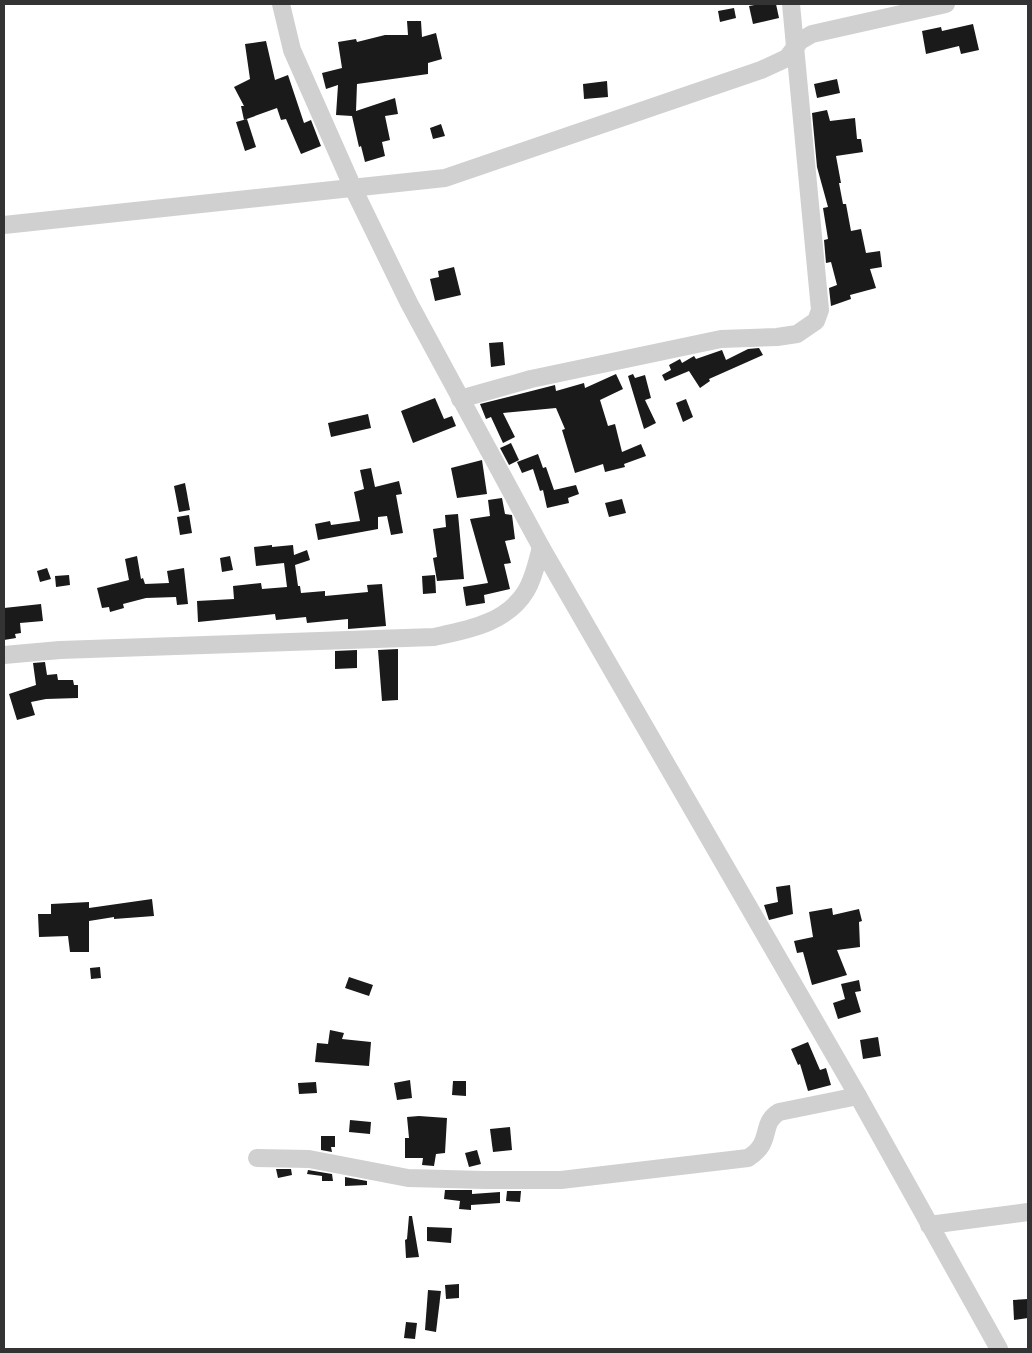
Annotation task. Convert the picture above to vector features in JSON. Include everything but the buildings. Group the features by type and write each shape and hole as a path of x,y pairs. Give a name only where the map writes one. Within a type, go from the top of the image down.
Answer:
{"street":[{"path":"281,4 292,50 353,188 409,303 460,399 541,547 858,1096 999,1349"},
{"path":"460,399 532,379 722,339 777,337 797,334 816,321 820,310 791,4"},
{"path":"4,225 425,181 466,171 761,70 787,58 800,41 812,34 946,4"},
{"path":"4,654 60,650 434,637 468,630 486,623 515,604 526,592 533,576 541,547"},
{"path":"257,1158 309,1159 408,1178 561,1180 748,1158 764,1145 770,1120 779,1112 858,1096"},
{"path":"930,1225 1028,1212"}]}
